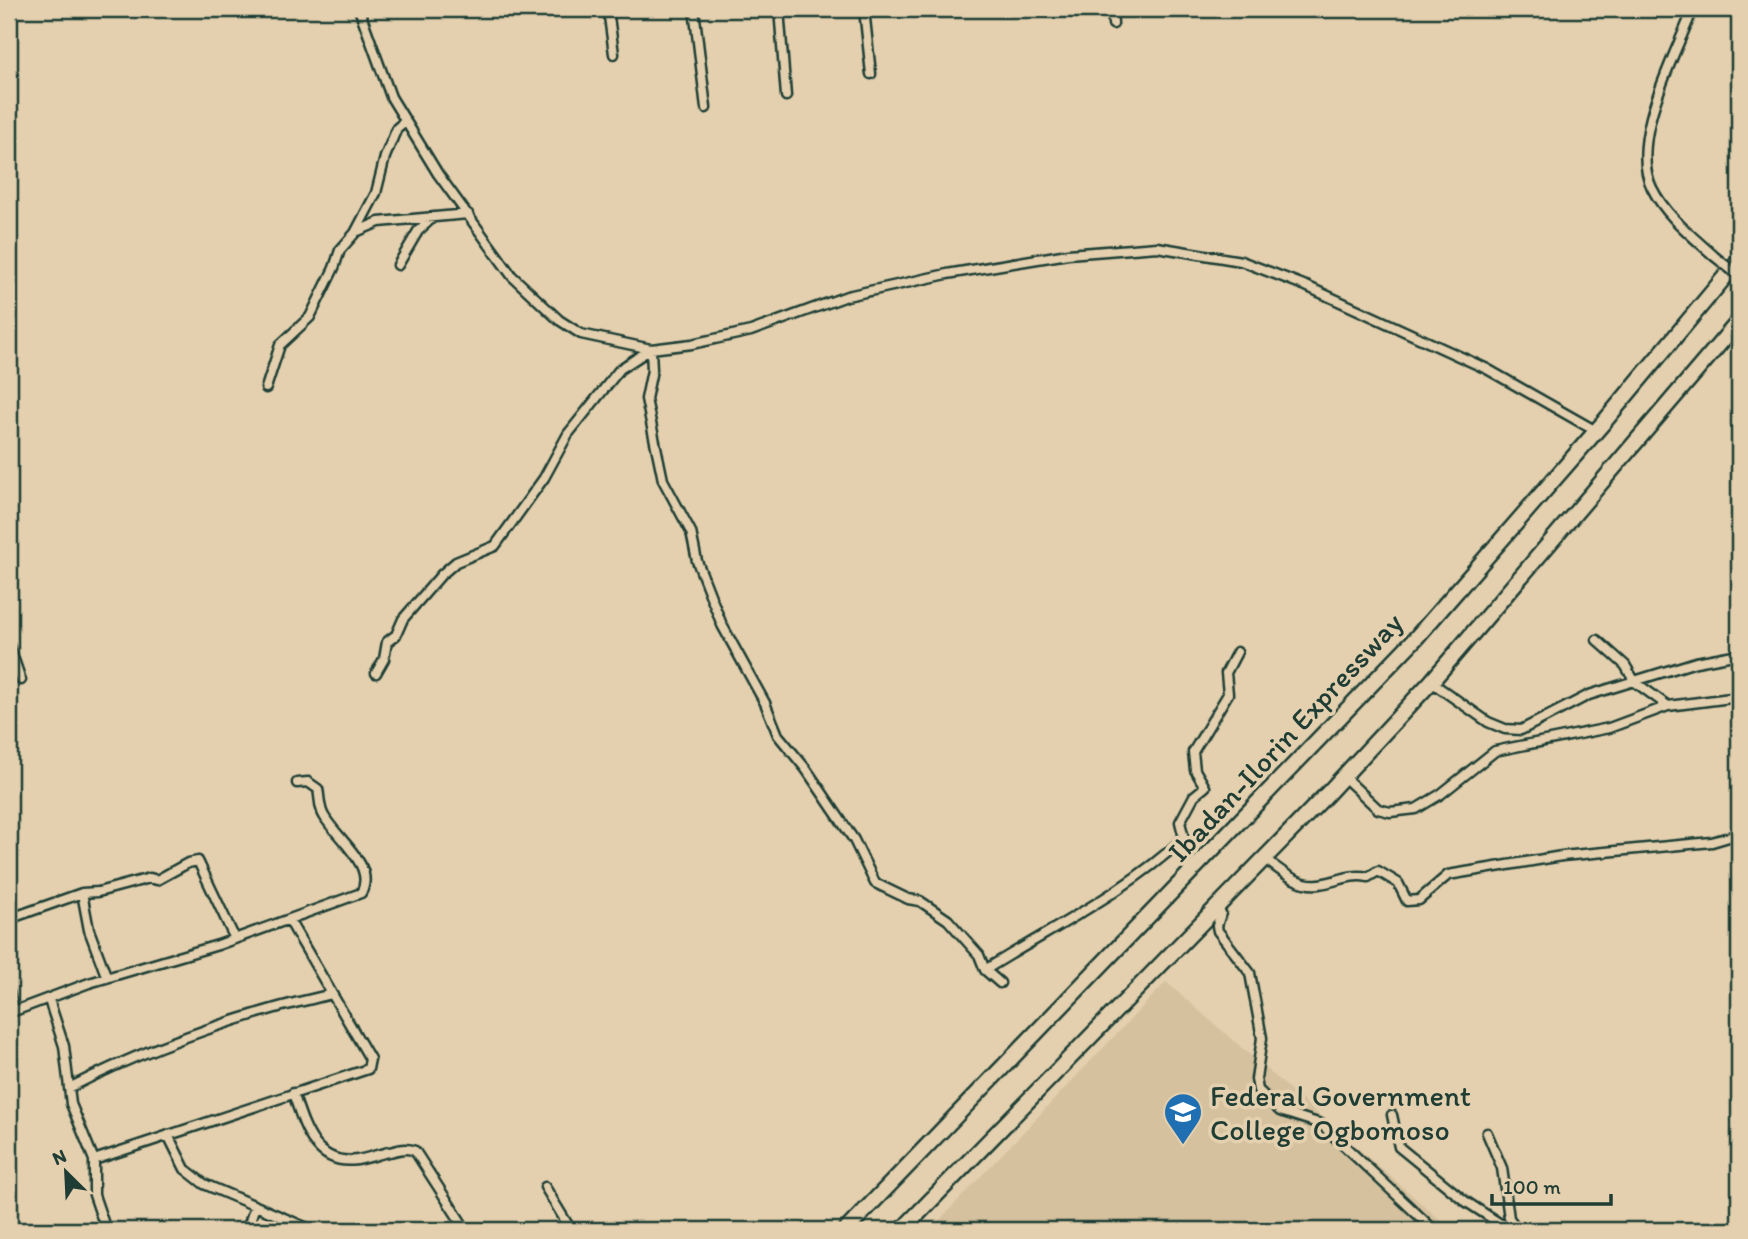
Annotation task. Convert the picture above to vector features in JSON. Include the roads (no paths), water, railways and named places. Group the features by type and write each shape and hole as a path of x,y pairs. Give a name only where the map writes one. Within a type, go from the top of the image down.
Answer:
{"highway":[{"name":"Ibadan-Ilorin Expressway","path":"846,1230 1324,737 1415,639 1596,431 1739,260"},
{"path":"902,1230 1216,908 1431,682 1739,321"}],"street":[{"path":"359,9 391,97 404,122 512,276 559,320 581,334 651,349 692,344 751,331 847,296 947,274 1068,254 1157,247 1241,261 1296,281 1487,369 1596,431"},
{"path":"608,9 614,54"},
{"path":"694,9 706,108"},
{"path":"779,9 786,96"},
{"path":"864,9 871,74"},
{"path":"1112,9 1113,24"},
{"path":"1693,9 1654,106 1644,143 1651,186 1675,221 1739,276"},
{"path":"266,388 281,345 310,317 340,250 355,233 376,193 393,136 404,122"},
{"path":"355,233 379,222 468,214"},
{"path":"398,265 418,232 431,219"},
{"path":"376,673 384,659 387,642 396,635 403,619 425,592 456,562 495,546 539,487 568,434 620,369 651,349"},
{"path":"651,349 652,370 646,399 663,480 691,532 697,561 722,625 765,703 778,735 806,769 854,840 875,883 908,899 920,901 948,920 979,955 985,970 1000,983"},
{"path":"1597,640 1625,665 1634,681 1668,706"},
{"path":"9,645 21,680"},
{"path":"985,970 1118,888 1160,860 1184,838 1180,822 1194,796 1205,787 1195,770 1193,752 1228,694 1226,673 1237,652"},
{"path":"1431,682 1489,722 1505,729 1521,730 1589,695 1696,662 1710,662 1739,654"},
{"path":"1343,776 1378,809 1390,812 1416,809 1441,794 1495,751 1609,728 1668,706 1739,697"},
{"path":"9,992 11,1011 235,939 361,893 365,882 362,868 324,817 318,789 308,782 296,783"},
{"path":"1264,858 1294,880 1317,885 1359,875 1368,877 1378,871 1398,883 1407,901 1419,900 1448,874 1562,856 1712,842 1739,834"},
{"path":"9,922 16,916 82,893 98,892 150,878 157,880 198,861 235,939"},
{"path":"82,893 89,930 107,978"},
{"path":"1216,908 1221,914 1217,926 1219,932 1250,973 1262,1038 1256,1079 1258,1090 1280,1111 1321,1124 1434,1230"},
{"path":"94,1160 362,1072 371,1065 289,920"},
{"path":"69,1088 114,1065 171,1044 281,1007 331,994"},
{"path":"49,1000 64,1046 71,1104 94,1160 94,1195 106,1230"},
{"path":"293,1093 311,1142 322,1152 339,1159 356,1160 404,1148 415,1152 466,1230"},
{"path":"1392,1115 1399,1147 1465,1201 1499,1223 1519,1230"},
{"path":"1487,1133 1503,1168 1509,1218 1519,1230"},
{"path":"168,1135 185,1169 204,1184 312,1230"},
{"path":"545,1186 571,1230"},
{"path":"247,1230 255,1206"}],"place":[{"name":"Federal Government College Ogbomoso","path":"1183,1146"}]}
